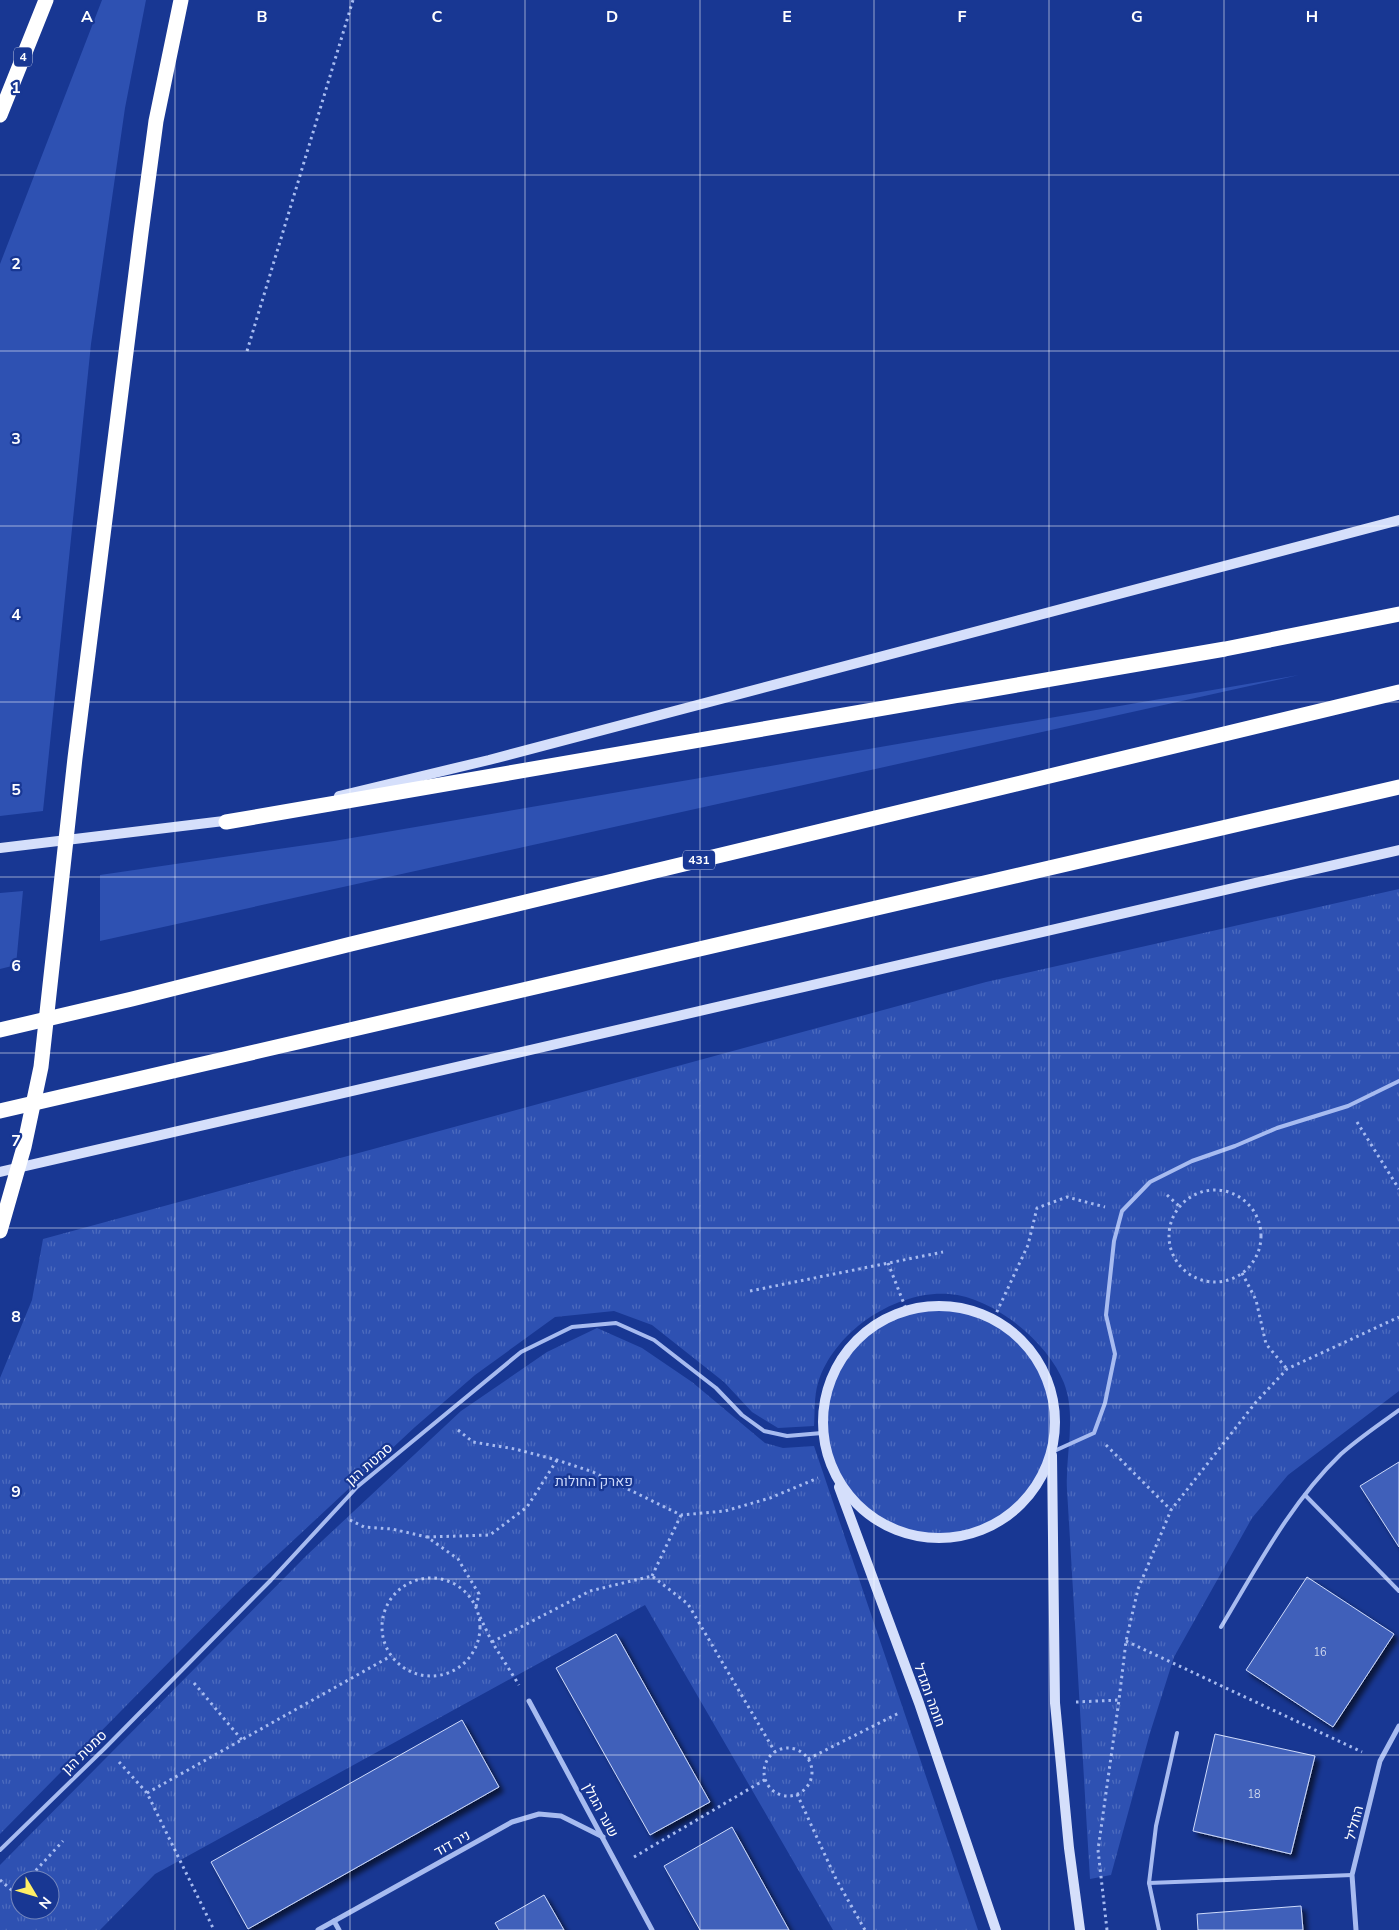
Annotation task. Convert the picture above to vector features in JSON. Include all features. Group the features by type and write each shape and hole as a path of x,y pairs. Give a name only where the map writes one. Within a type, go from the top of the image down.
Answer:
{"highway":[{"name":"4","path":"0,115 46,0"},
{"path":"0,1231 24,1147 41,1067 75,758 154,140 181,0"},
{"path":"226,822 1224,649 1399,614"},
{"name":"431","path":"0,1030 1399,692"},
{"path":"0,1111 1399,788"}],"main road":[{"path":"0,848 226,822 489,760 1399,520"},
{"path":"0,1172 1399,850"},
{"name":"חומה ומגדל","path":"996,1930 919,1703 826,1453 822,1433 826,1392 843,1356 871,1327 906,1309 936,1304 966,1308 994,1318 1025,1342 1046,1375 1056,1413 1052,1452 1055,1703 1069,1848 1080,1930"},
{"name":"חומה ומגדל","path":"833,1472 856,1505 890,1528 929,1539 953,1537 970,1535 1006,1518 1035,1489 1052,1452"}],"street":[{"name":"שער הגולן","path":"529,1701 652,1930"},
{"name":"החליל","path":"1356,1930 1352,1875 1380,1761 1399,1726"},
{"name":"ניר דוד","path":"318,1930 512,1822 539,1814 561,1816 603,1837"},
{"path":"334,1921 339,1930"}],"lane":[{"path":"1052,1452 1094,1433 1105,1404 1115,1354 1106,1315 1114,1241 1122,1211 1150,1182 1192,1161 1236,1146 1277,1128 1348,1106 1399,1081"},
{"name":"סמטת הגן","path":"0,1850 105,1748 271,1580 357,1487 521,1352 572,1327 616,1323 654,1340 716,1388 742,1415 764,1431 787,1436 822,1433"},
{"path":"1221,1627 1266,1551 1305,1495 1342,1454 1399,1410"},
{"path":"1305,1495 1399,1591"},
{"path":"1159,1930 1149,1883 1156,1826 1177,1733"},
{"path":"1149,1883 1352,1875"}],"path":[{"path":"247,351 353,0"},
{"path":"1348,1106 1399,1189"},
{"path":"1206,1190 1222,1190 1237,1195 1249,1204 1258,1218 1261,1233 1260,1248 1254,1261 1242,1273 1229,1280 1214,1282 1199,1280 1187,1273 1176,1262 1170,1248 1168,1234 1171,1220 1180,1206 1191,1196 1206,1190"},
{"path":"994,1318 1028,1245 1037,1208 1067,1197 1122,1211"},
{"path":"750,1291 942,1252"},
{"path":"888,1263 906,1309"},
{"path":"1242,1273 1256,1300 1266,1344 1287,1369"},
{"path":"1107,1930 1098,1850 1126,1642 1138,1589 1171,1510 1256,1402 1287,1369 1399,1317"},
{"path":"442,1417 473,1442 515,1449 593,1472 681,1514 725,1511 770,1498 833,1472"},
{"path":"1094,1433 1171,1510"},
{"path":"334,1512 364,1527 392,1529 427,1537 490,1535 528,1507 557,1460"},
{"path":"652,1576 681,1514"},
{"path":"427,1537 458,1559 479,1594 476,1607 480,1622 479,1638 472,1653 462,1665 448,1673 432,1676 416,1674 402,1667 391,1656 384,1642 382,1625 385,1609 394,1595 406,1584 422,1579 438,1578 454,1583 466,1593 476,1607 492,1642 529,1701"},
{"path":"492,1642 590,1591 652,1576"},
{"path":"652,1576 688,1604 775,1752"},
{"path":"1126,1642 1380,1761"},
{"path":"147,1793 391,1656"},
{"path":"183,1669 242,1740"},
{"path":"1055,1703 1119,1700"},
{"path":"808,1759 919,1703"},
{"path":"105,1748 147,1793 214,1930"},
{"path":"790,1748 804,1753 808,1759 812,1772 808,1786 796,1794 781,1795 769,1786 764,1771 766,1764 775,1752 790,1748"},
{"path":"618,1866 766,1779"},
{"path":"796,1794 836,1880 865,1930"},
{"path":"35,1870 63,1841"},
{"path":"0,1880 10,1889"}],"green space":[{"path":"102,0 146,0 125,108 91,344 43,811 0,816 0,264"},
{"path":"1299,675 100,941 100,875 334,841"},
{"path":"1399,889 1399,1391 1288,1475 1252,1518 1174,1657 1150,1733 1111,1875 1090,1879 1067,1490 1070,1423 1068,1396 1064,1383 1045,1352 1017,1324 983,1303 949,1294 908,1299 888,1307 853,1331 826,1364 818,1383 815,1399 814,1426 778,1428 752,1412 724,1382 652,1325 614,1311 555,1317 475,1375 415,1427 240,1590 0,1834 0,1378 32,1300 43,1239 986,982"},
{"path":"23,891 16,965 0,969 0,893"},
{"path":"939,1310 971,1315 982,1319 1001,1329 1018,1343 1032,1360 1042,1379 1046,1390 1051,1422 1046,1454 1042,1465 1032,1484 1018,1501 1001,1515 982,1525 971,1529 939,1534 907,1529 896,1525 877,1515 860,1501 846,1484 836,1465 832,1454 827,1422 832,1390 836,1379 846,1360 860,1343 877,1329 896,1319 907,1315"},
{"name":"פארק החולות","path":"597,1328 642,1348 692,1382 765,1443 783,1448 814,1446 978,1930 833,1930 645,1605 155,1874 100,1930 0,1930 0,1865 307,1555 461,1411 547,1352"}],"building":[{"path":"1399,1462 1399,1547 1360,1486"},
{"path":"1307,1577 1394,1634 1333,1727 1246,1670"},
{"path":"616,1634 710,1802 650,1835 556,1668"},
{"path":"462,1720 499,1787 248,1929 211,1862"},
{"path":"1215,1734 1315,1756 1291,1854 1193,1831"},
{"path":"732,1827 789,1930 700,1930 664,1866"},
{"path":"544,1895 564,1930 499,1930 495,1923"},
{"path":"1301,1906 1303,1930 1198,1930 1197,1914"}]}
